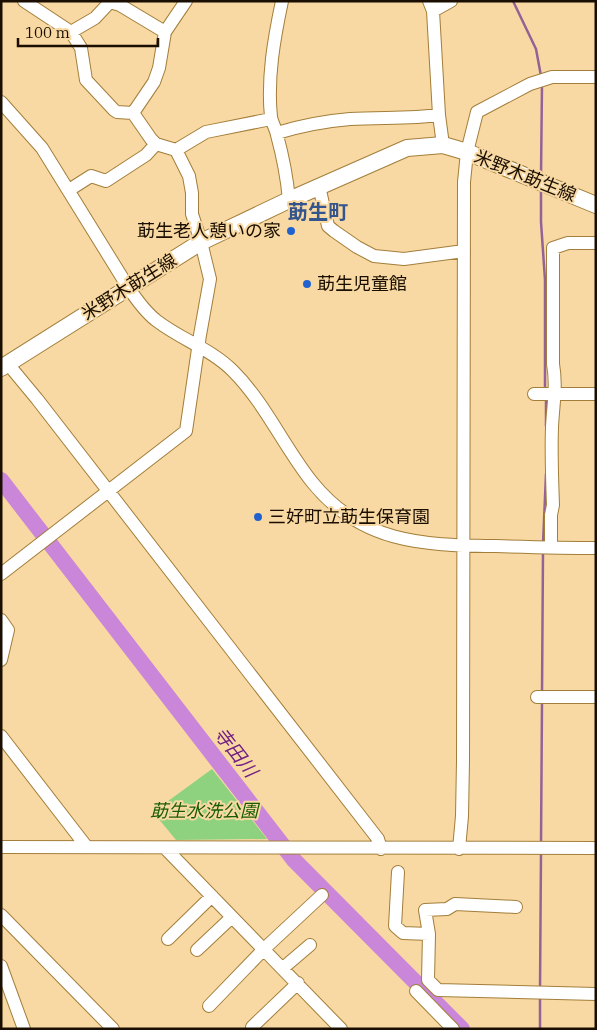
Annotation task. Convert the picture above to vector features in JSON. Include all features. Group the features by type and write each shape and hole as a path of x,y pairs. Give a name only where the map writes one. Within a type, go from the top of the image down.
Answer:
{"main road":[{"name":"米野木莇生線","path":"5,366 201,242 400,150 416,146 443,145 466,152 596,205"}],"street":[{"path":"24,1 71,32 81,48 86,80 114,110 132,113"},
{"path":"132,113 154,82 159,68 166,32 186,1"},
{"path":"282,1 274,39 271,68 271,119 277,133 284,164 289,200"},
{"path":"443,145 431,6 451,1"},
{"path":"71,32 95,18 110,2 120,5 166,32"},
{"path":"459,849 463,761 464,182 466,152 477,112 530,84 552,77 596,77"},
{"path":"1,102 42,148 128,287 143,307 157,321 223,362 242,380 306,473 327,499 346,514 380,533 424,544 596,548"},
{"path":"1,574 49,539 186,430 198,345 210,284 201,242 192,214 192,192 189,176 176,150 156,144 150,139 132,113"},
{"path":"277,133 289,129 348,119 415,118 439,115"},
{"path":"176,150 206,132 271,119"},
{"path":"69,190 91,176 106,181 146,154 156,144"},
{"path":"319,186 328,226 356,247 374,256 404,259 464,251"},
{"path":"551,547 551,515 553,506 552,428 555,377 553,364 553,248 568,243 596,243"},
{"path":"5,366 108,492 378,839 381,849"},
{"path":"535,394 596,394"},
{"path":"1,620 8,630 1,660"},
{"path":"537,697 596,697"},
{"path":"1,736 86,846"},
{"path":"1,847 596,848"},
{"path":"165,848 342,1029"},
{"path":"398,872 395,926 402,933 429,934"},
{"path":"208,1006 264,949 322,895"},
{"path":"168,939 212,896"},
{"path":"516,907 455,904 447,909 425,910 429,934 428,980 438,990 596,994"},
{"path":"1,915 113,1029"},
{"path":"197,950 232,917"},
{"path":"283,968 310,945"},
{"path":"1,966 24,1029"},
{"path":"250,1025 298,983"},
{"path":"416,991 453,1029"}],"green space":[{"name":"莇生水洗公園","path":"212,769 267,839 176,840 153,812"}],"waterway":[{"path":"513,1 536,49 541,76"},
{"path":"541,176 542,84"},
{"path":"541,189 545,280 545,389"},
{"path":"546,399 546,426"},
{"path":"543,544 546,474"},
{"name":"寺田川","path":"1,480 294,860 462,1029"},
{"path":"542,694 543,552"},
{"path":"541,844 542,702"},
{"path":"540,989 541,852"},
{"path":"540,997 540,1029"}],"place":[{"name":"莇生老人憩いの家","path":"291,231"},
{"name":"莇生児童館","path":"307,284"},
{"name":"三好町立莇生保育園","path":"258,517"}],"district":[{"name":"莇生町","path":"318,212"}]}
